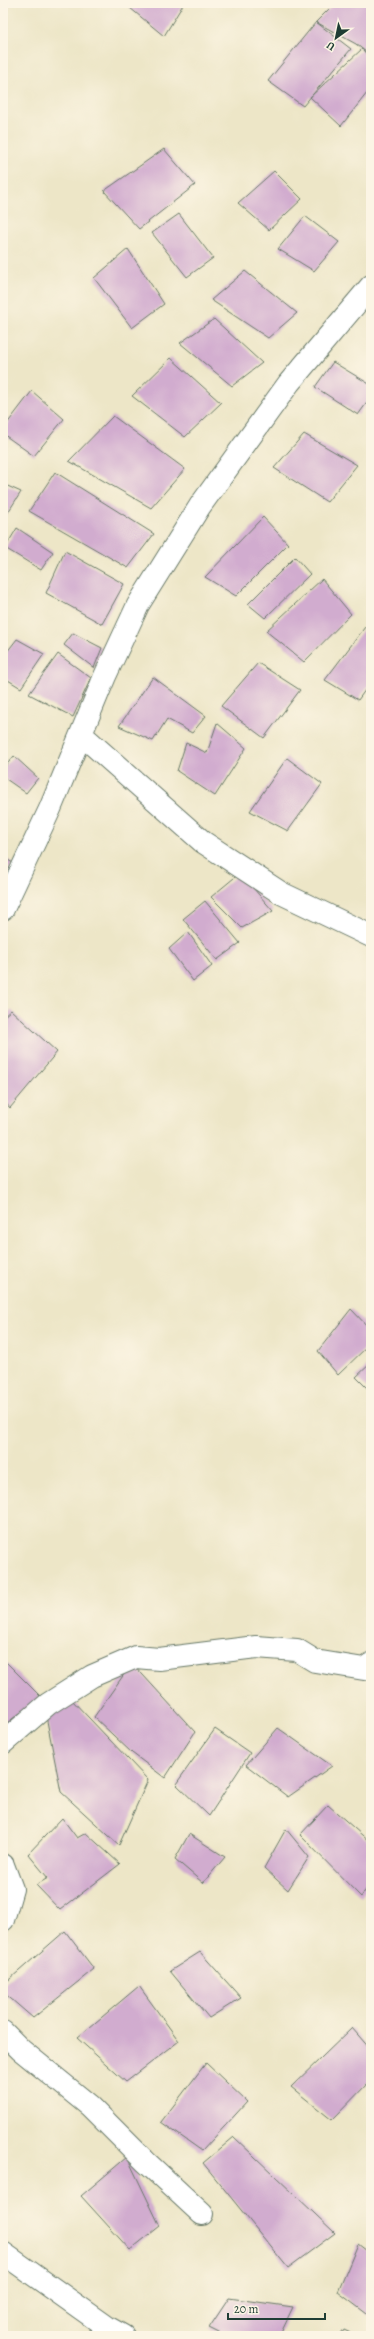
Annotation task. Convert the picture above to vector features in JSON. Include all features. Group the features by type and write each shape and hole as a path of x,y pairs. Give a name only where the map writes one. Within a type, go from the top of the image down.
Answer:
{"street":[{"path":"3,909 82,735 105,676 138,605 200,506 289,383 371,286"},
{"path":"82,735 203,842 280,893 371,936"},
{"path":"3,1743 48,1704 92,1676 136,1657 159,1659 256,1647 297,1650 315,1661 326,1663 364,1668 371,1664"},
{"path":"3,1865 12,1889 3,1920"},
{"path":"3,2032 21,2050 90,2106 146,2162 202,2214"},
{"path":"3,2253 107,2327 123,2336"}],"building":[{"path":"124,3 184,3 164,36"},
{"path":"335,3 371,3 371,56 356,44 316,22"},
{"path":"316,22 351,49 303,106 268,81"},
{"path":"362,49 371,59 371,88 341,126 310,97"},
{"path":"164,149 195,185 139,229 104,191"},
{"path":"274,171 302,199 269,230 238,203"},
{"path":"179,214 213,258 187,277 152,233"},
{"path":"305,216 339,242 314,271 278,249"},
{"path":"128,249 164,304 132,328 94,278"},
{"path":"245,271 297,313 268,338 211,300"},
{"path":"214,319 262,363 232,386 180,343"},
{"path":"171,358 221,403 185,437 132,396"},
{"path":"333,362 371,385 371,397 358,415 315,387"},
{"path":"32,391 64,419 34,456 3,434 3,429"},
{"path":"113,416 185,469 151,508 69,461"},
{"path":"304,434 357,465 327,502 274,468"},
{"path":"55,472 154,534 128,568 29,511"},
{"path":"3,484 21,492 3,520"},
{"path":"263,517 288,544 236,596 205,577"},
{"path":"17,528 53,552 41,570 5,548"},
{"path":"65,551 124,584 102,624 46,593"},
{"path":"295,557 310,574 265,618 248,604"},
{"path":"322,579 351,614 304,662 266,631"},
{"path":"365,627 371,632 371,682 358,700 325,680"},
{"path":"73,633 102,648 94,668 64,645"},
{"path":"17,639 44,654 21,688 3,677 3,657"},
{"path":"58,654 91,678 73,717 29,694"},
{"path":"258,663 300,690 264,738 221,706"},
{"path":"153,677 206,716 192,733 167,719 153,741 119,726"},
{"path":"217,723 246,748 215,796 177,771 186,743 207,753"},
{"path":"14,756 38,778 26,793 3,777 3,769"},
{"path":"287,758 322,784 288,831 250,811"},
{"path":"3,857 13,863 3,879"},
{"path":"240,873 273,911 242,928 211,897"},
{"path":"205,901 240,943 217,960 183,919"},
{"path":"188,932 212,966 193,981 169,949"},
{"path":"11,1010 57,1052 10,1108 3,1100 3,1017"},
{"path":"351,1309 371,1330 371,1343 338,1375 318,1351"},
{"path":"371,1363 371,1392 356,1377"},
{"path":"3,1659 41,1697 3,1726"},
{"path":"132,1663 195,1732 165,1778 132,1753 94,1717"},
{"path":"70,1698 148,1780 119,1845 61,1792 46,1716"},
{"path":"278,1728 332,1766 288,1797 246,1765"},
{"path":"215,1729 250,1753 209,1816 176,1784"},
{"path":"328,1805 371,1843 371,1882 361,1897 300,1835"},
{"path":"62,1818 77,1838 86,1833 120,1864 60,1910 36,1885 48,1878 28,1854"},
{"path":"286,1829 309,1857 288,1890 264,1868"},
{"path":"189,1834 225,1857 203,1883 175,1859"},
{"path":"65,1931 94,1969 33,2018 3,1992 3,1985"},
{"path":"200,1952 241,1998 209,2018 170,1971"},
{"path":"139,1986 179,2041 126,2082 77,2038"},
{"path":"352,2028 371,2050 371,2080 332,2120 291,2087"},
{"path":"206,2063 247,2102 202,2151 161,2122"},
{"path":"234,2137 335,2233 288,2268 203,2163"},
{"path":"127,2157 160,2226 130,2250 81,2196"},
{"path":"358,2244 371,2254 371,2317 338,2292"},
{"path":"229,2298 293,2307 279,2336 225,2336 209,2328"},
{"path":"344,2330 357,2336 340,2336"}]}
